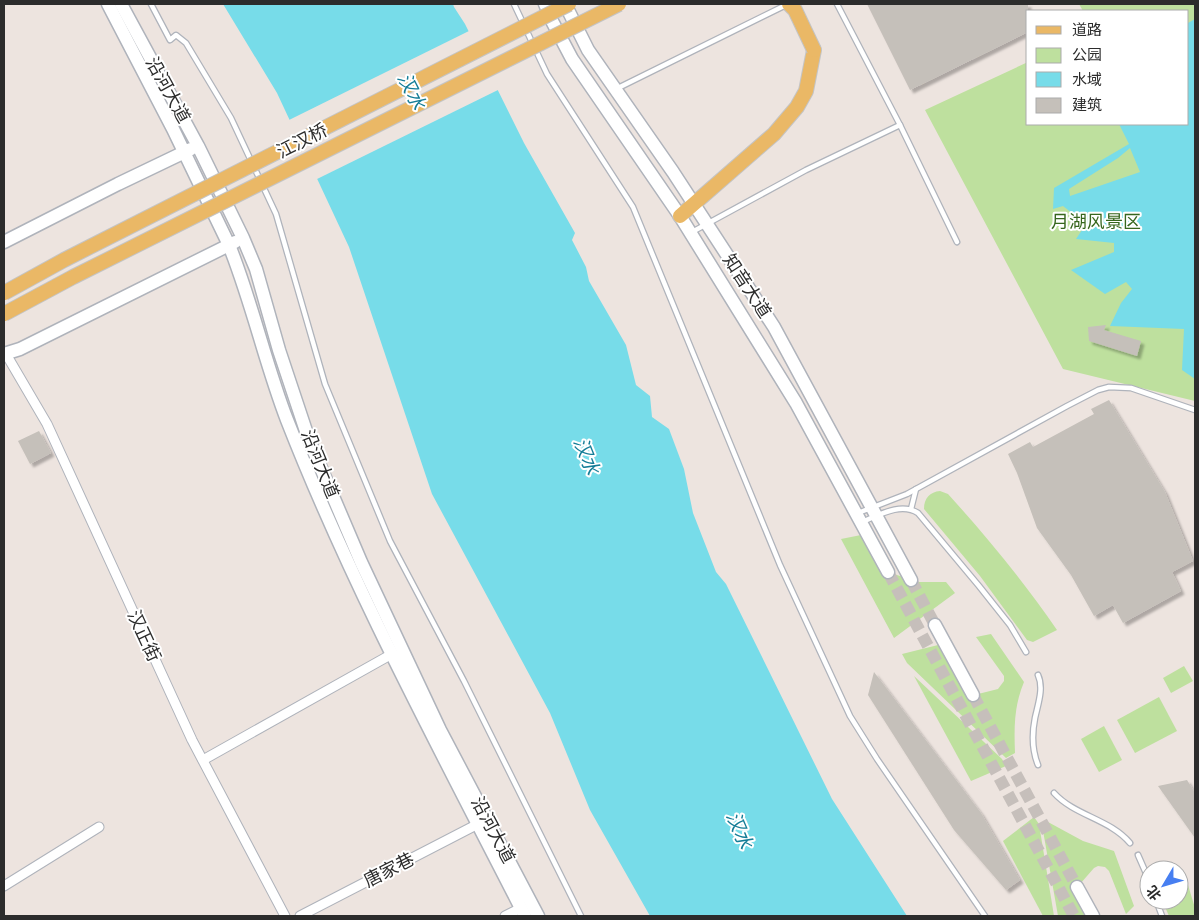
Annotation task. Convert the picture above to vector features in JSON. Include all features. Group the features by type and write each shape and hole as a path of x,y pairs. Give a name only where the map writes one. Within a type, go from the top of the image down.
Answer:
{"main road":[{"name":"沿河大道","path":"108,4 184,152 229,245 240,273 266,361 287,420 337,537 392,654 523,912"},
{"name":"沿河大道","path":"121,4 198,146 243,238 256,269 279,350 309,440 361,562 440,730 538,916"},
{"name":"知音大道","path":"545,4 572,59 680,216 796,402 888,572"},
{"name":"知音大道","path":"565,4 588,50 694,204 774,327 911,580"},
{"name":"江汉桥","path":"4,294 64,260 569,4"},
{"name":"江汉桥","path":"4,314 90,268 619,4"},
{"path":"789,4 795,10 814,50"},
{"path":"680,216 774,134 797,107 806,91 814,50 801,4"},
{"path":"4,242 198,146"},
{"path":"5,354 20,349 243,238"},
{"path":"935,624 974,695"},
{"path":"1077,887 1093,916"}],"street":[{"name":"汉正街","path":"5,354 47,424 168,688 203,760 285,916"},
{"path":"203,760 392,654"},
{"name":"唐家巷","path":"300,916 478,824"},
{"path":"4,886 99,827"},
{"path":"505,916 523,912"}],"lane":[{"path":"151,4 170,40 176,35 186,42 231,118 276,214 325,384 390,541 464,681 581,916"},
{"path":"514,4 547,74 632,207 780,565 850,716 877,759 985,916"},
{"path":"615,90 789,4"},
{"path":"838,4 957,242"},
{"path":"691,233 806,170 900,125"},
{"path":"859,518 1098,390 1109,387 1131,388 1195,410"},
{"path":"912,509 916,489"},
{"path":"859,518 873,512 904,508 912,509 918,513 1010,625 1026,652"},
{"path":"1038,675 1041,686 1033,735 1034,751 1038,765"},
{"path":"1054,793 1080,812 1119,831 1130,843"},
{"path":"1138,855 1140,860"}],"green space":[{"name":"月湖风景区","path":"1079,4 1195,4 1195,401 1063,369 925,110 1026,63 1026,125 1189,125 1189,10 1082,10"},
{"path":"940,491 948,494 991,543 1057,630 1033,642 1027,640 980,576 924,509 928,496"},
{"path":"861,535 888,572 918,582 946,582 955,593 894,638 841,539"},
{"path":"991,634 1024,682 1015,717 1015,753 1006,758 907,663 902,654 938,645 963,691 970,696 998,689 1004,681 1004,676 976,637"},
{"path":"1184,666 1193,681 1171,693 1163,678"},
{"path":"914,676 1002,759 1006,766 971,781"},
{"path":"1159,697 1177,731 1135,753 1117,720"},
{"path":"1104,726 1122,760 1099,772 1081,739"},
{"path":"1034,817 1039,824 1054,916 1043,916 1003,841"},
{"path":"1044,821 1083,841 1114,851 1134,906 1126,914 1109,871 1105,867 1098,866 1073,892 1085,916 1058,916 1042,825"},
{"path":"1189,888 1195,908 1195,916 1169,916 1166,910 1189,910"}],"water":[{"name":"汉水","path":"223,4 453,4 465,24 524,143 575,233 572,240 586,267 589,281 626,345 636,385 650,396 652,417 669,429 684,469 693,513 716,572 726,584 832,799 907,916 650,916 590,810 550,713 432,494 349,247 277,93"},
{"path":"1195,19 1195,379 1182,370 1184,329 1110,326 1121,303 1132,289 1126,282 1105,294 1071,270 1114,252 1114,243 1076,239 1086,224 1063,206 1053,209 1054,188 1129,144 1120,125 1189,125 1189,22","holes":["1130,148 1140,172 1070,196 1069,189 1118,158"]}],"pier":[{"path":"471,30 500,89 315,180 287,121"}],"building":[{"path":"867,4 1028,4 1028,10 1026,10 1026,33 910,90"},
{"path":"1106,325 1104,330 1141,341 1137,356 1089,341 1088,327"},
{"path":"1109,400 1165,492 1193,561 1172,572 1181,591 1123,623 1113,605 1094,616 1071,575 1037,528 1008,454 1030,442 1033,447 1094,414 1091,409"},
{"path":"39,431 51,453 30,464 18,441"},
{"path":"874,672 981,813 1020,880 1006,890 954,830 868,695"},
{"path":"1187,780 1195,793 1195,838 1158,786"}],"tunnel":[{"path":"888,572 1074,916"},
{"path":"911,580 935,625"},
{"path":"973,695 1077,887"}]}
